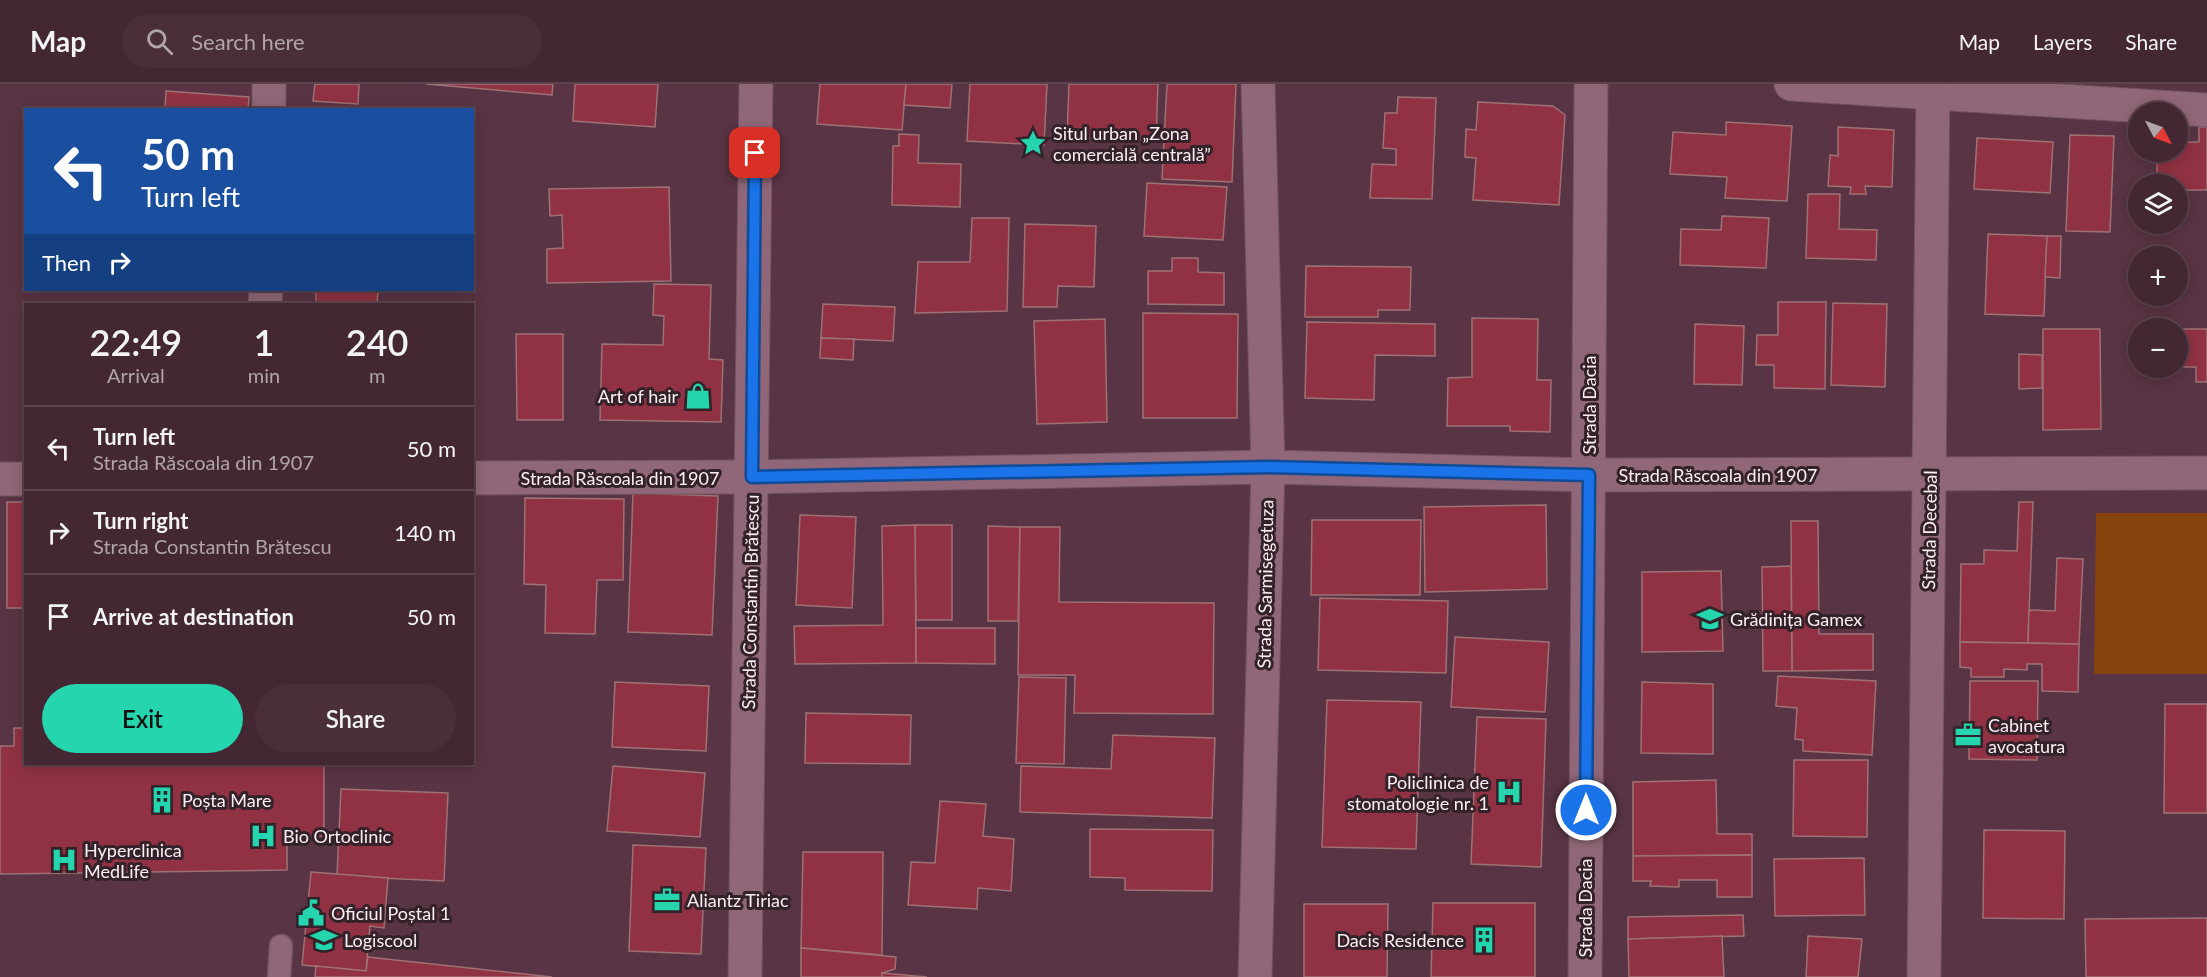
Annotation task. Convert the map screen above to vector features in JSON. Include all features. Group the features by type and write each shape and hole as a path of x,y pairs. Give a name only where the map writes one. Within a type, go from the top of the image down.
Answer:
{"street":[{"path":"269,84 269,108"},
{"name":"Strada Constantin Brătescu","path":"745,977 756,84"},
{"name":"Strada Sarmisegetuza","path":"1255,977 1268,467 1258,84"},
{"name":"Strada Dacia","path":"1585,977 1591,84"},
{"path":"1791,84 1933,88 2207,110"},
{"name":"Strada Decebal","path":"1924,977 1933,88"},
{"name":"Strada Răscoala din 1907","path":"474,478 752,477 1268,467 1589,475 2207,473"},
{"path":"0,479 24,479"}],"lane":[{"path":"279,977 281,946"}],"shaded area":[{"path":"2096,513 2207,513 2207,674 2094,674"}],"building":[{"path":"315,84 359,84 358,104 313,101"},
{"path":"426,84 553,84 552,95"},
{"path":"575,84 658,84 655,127 573,121"},
{"path":"820,84 906,84 902,130 817,124"},
{"path":"906,84 952,84 950,108 904,105"},
{"path":"970,84 1047,84 1044,145 967,141"},
{"path":"1069,84 1158,84 1156,140 1067,137"},
{"path":"1167,84 1236,84 1232,182 1162,179"},
{"path":"166,91 249,97 248,108 165,108"},
{"path":"1398,97 1436,98 1432,199 1370,198 1372,164 1396,165 1396,149 1383,148 1385,113 1397,113"},
{"path":"1478,102 1553,106 1565,115 1559,205 1473,200 1476,158 1465,157 1466,129 1476,130"},
{"path":"1726,122 1792,126 1787,201 1725,198 1727,177 1670,174 1673,132 1726,135"},
{"path":"1838,127 1894,130 1892,187 1865,186 1866,194 1850,194 1851,187 1828,186 1830,155 1838,156"},
{"path":"2199,127 2207,127 2207,190 2188,190 2188,174 2157,174 2157,162 2188,162 2188,142 2199,142"},
{"path":"899,134 919,135 918,163 961,164 960,207 892,205 893,146 899,146"},
{"path":"2070,135 2114,136 2110,232 2066,231"},
{"path":"1977,138 2053,142 2050,193 1974,189"},
{"path":"1147,183 1227,187 1223,240 1144,236"},
{"path":"669,187 671,281 547,283 547,249 563,248 562,215 550,216 549,189"},
{"path":"1808,194 1840,194 1839,229 1877,230 1876,260 1806,258"},
{"path":"1722,216 1769,218 1766,268 1680,265 1681,229 1721,230"},
{"path":"972,218 1009,218 1007,311 915,313 918,262 970,262"},
{"path":"1025,224 1096,226 1094,287 1058,286 1057,307 1023,307"},
{"path":"1988,234 2047,236 2044,316 1985,314"},
{"path":"2047,236 2061,236 2060,278 2045,277"},
{"path":"1172,258 1198,258 1198,272 1224,273 1224,305 1148,304 1148,271 1172,271"},
{"path":"1306,266 1411,267 1410,310 1378,310 1378,317 1305,317"},
{"path":"654,284 711,285 709,359 723,360 721,422 600,420 602,344 663,345 664,316 653,315"},
{"path":"316,291 378,291 377,303 316,303"},
{"path":"1778,302 1826,302 1825,389 1774,388 1774,365 1756,365 1757,335 1778,335"},
{"path":"1833,303 1887,304 1885,387 1831,385"},
{"path":"823,304 895,307 893,341 821,338"},
{"path":"1143,313 1238,314 1237,418 1143,418"},
{"path":"1472,318 1538,319 1537,380 1551,380 1550,432 1510,431 1510,426 1447,426 1448,378 1472,377"},
{"path":"1105,319 1107,422 1037,424 1034,321"},
{"path":"1307,322 1435,324 1435,356 1375,355 1374,400 1305,398"},
{"path":"1695,324 1744,326 1742,385 1694,384"},
{"path":"2043,329 2100,329 2101,429 2043,430"},
{"path":"2188,329 2207,329 2207,382 2196,382 2196,367 2188,367"},
{"path":"516,334 563,334 563,420 517,420"},
{"path":"821,338 854,339 853,360 820,358"},
{"path":"2019,354 2042,355 2042,388 2019,389"},
{"path":"633,493 718,496 712,635 628,632"},
{"path":"525,498 624,499 623,580 597,580 595,634 545,633 546,585 524,584"},
{"path":"7,502 24,502 24,608 7,608"},
{"path":"2019,502 2033,502 2028,643 1960,642 1961,564 1984,564 1984,550 2017,551"},
{"path":"1546,505 1547,589 1425,592 1424,507"},
{"path":"800,515 856,517 852,608 796,605"},
{"path":"1312,520 1421,520 1420,595 1311,595"},
{"path":"1791,521 1818,521 1819,634 1873,634 1873,670 1792,671"},
{"path":"915,525 952,525 952,620 916,620"},
{"path":"915,525 916,663 795,664 794,626 883,625 882,526"},
{"path":"988,526 1020,527 1018,621 988,621"},
{"path":"1020,527 1060,527 1059,602 1214,603 1213,714 1074,713 1075,675 1018,675"},
{"path":"2057,558 2083,559 2079,644 2028,643 2029,610 2055,611"},
{"path":"1791,566 1792,671 1763,671 1762,567"},
{"path":"1721,571 1723,651 1642,652 1642,572"},
{"path":"1320,598 1448,601 1446,673 1318,670"},
{"path":"916,628 995,628 995,664 916,663"},
{"path":"1455,637 1549,642 1545,712 1451,707"},
{"path":"1960,642 2079,644 2078,692 2042,691 2042,664 2027,664 2027,670 2004,669 2004,677 1971,677 1971,668 1960,667"},
{"path":"1778,676 1876,681 1872,755 1803,751 1803,740 1795,739 1797,708 1776,706"},
{"path":"1019,677 1066,678 1064,764 1016,763"},
{"path":"1970,681 2038,681 2037,760 1969,759"},
{"path":"615,682 709,686 706,751 612,747"},
{"path":"1642,682 1713,684 1713,754 1641,753"},
{"path":"1327,700 1421,702 1416,849 1322,847"},
{"path":"2165,704 2207,704 2207,813 2164,813"},
{"path":"806,713 911,715 910,764 805,763"},
{"name":"Policlinica de stomatologie nr. 1","path":"1477,717 1546,719 1541,867 1471,864"},
{"name":"Poșta Mare","path":"14,728 24,728 24,765 324,765 324,836 287,836 287,870 0,874 0,746 14,746"},
{"path":"1113,735 1215,738 1212,818 1020,812 1021,766 1111,769"},
{"path":"1794,760 1868,760 1867,837 1793,836"},
{"path":"613,766 705,773 700,837 607,831"},
{"path":"1716,780 1717,834 1752,834 1752,855 1633,856 1633,782"},
{"path":"341,789 448,793 444,881 337,876"},
{"path":"940,801 986,804 983,836 1014,839 1011,891 978,888 977,909 908,905 911,862 935,863"},
{"path":"1090,829 1213,830 1212,891 1125,890 1125,878 1090,877"},
{"path":"1984,830 2065,831 2064,919 1983,918"},
{"name":"Aliantz Tiriac","path":"633,845 706,848 701,954 629,951"},
{"path":"803,852 883,852 882,955 801,948"},
{"path":"1752,855 1752,897 1717,897 1717,880 1679,880 1679,887 1650,886 1651,881 1633,881 1633,856"},
{"path":"1864,858 1865,915 1775,916 1774,859"},
{"path":"311,872 388,878 384,928 370,926 366,971 302,965"},
{"name":"Dacis Residence","path":"1433,903 1535,903 1535,977 1431,977"},
{"path":"1304,904 1388,904 1387,977 1304,977"},
{"path":"1743,915 1744,936 1628,939 1628,917"},
{"path":"2207,918 2207,977 2086,977 2085,919"},
{"path":"1722,936 1724,977 1629,977 1628,939"},
{"path":"1808,936 1862,939 1858,977 1806,977"},
{"path":"801,948 896,957 895,969 882,973 882,977 801,977"},
{"path":"368,957 552,977 315,977 316,966 366,971"},
{"path":"882,973 927,977 882,977"}],"place":[{"name":"Situl urban „Zona comercială centrală”","path":"1033,143"},
{"name":"Art of hair","path":"698,396"},
{"name":"Grădinița Gamex","path":"1710,619"},
{"name":"Cabinet avocatura","path":"1968,735"},
{"name":"Policlinica de stomatologie nr. 1","path":"1509,792"},
{"name":"Poșta Mare","path":"162,800"},
{"name":"Bio Ortoclinic","path":"263,836"},
{"name":"Hyperclinica MedLife","path":"64,860"},
{"name":"Aliantz Tiriac","path":"667,900"},
{"name":"Oficiul Poștal 1","path":"311,913"},
{"name":"Logiscool","path":"324,940"},
{"name":"Dacis Residence","path":"1484,940"}],"route":[{"path":"755,153 752,477 1268,467 1589,475 1586,810"}]}
